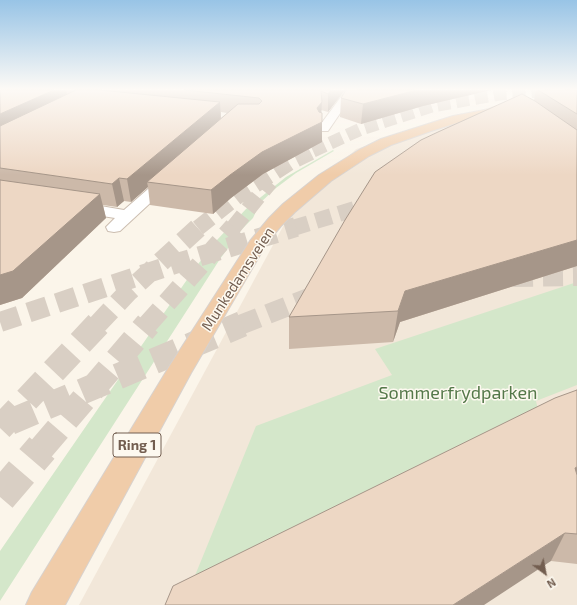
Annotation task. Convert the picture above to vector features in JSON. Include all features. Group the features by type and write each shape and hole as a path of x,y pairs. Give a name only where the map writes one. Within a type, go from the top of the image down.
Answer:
{"highway":[{"name":"Munkedamsveien","path":"45,605 178,373 259,241 275,222 325,178 364,153 386,142 426,128 461,118"}],"street":[{"path":"324,128 331,118"},
{"path":"114,227 180,168"},
{"path":"63,205 128,215"}],"shaded area":[{"path":"454,118 577,118 577,605 79,605 287,219 356,149"}],"green space":[{"path":"333,150 334,151 296,173 276,188 260,203 253,218 242,229 220,259 0,601 0,551 195,268 217,240 246,209 286,177"},
{"name":"Sommerfrydparken","path":"577,282 577,385 536,401 542,427 183,605 256,426 392,375 375,349"}],"building":[{"path":"16,118 200,118 127,179 119,178 112,184 0,168 0,126"},
{"path":"221,118 322,118 322,122 262,152 211,190 147,182"},
{"path":"469,118 560,118 577,130 577,240 405,291 398,311 289,317 345,220 375,172 421,140"},
{"path":"0,180 100,194 13,271 0,275"},
{"path":"577,390 577,467 575,468 577,475 577,534 565,533 453,605 165,605 173,586 555,398"}],"tunnel":[{"path":"313,151 361,129 394,118"},
{"path":"198,228 238,196 289,163 313,151"},
{"path":"233,228 270,182"},
{"path":"293,228 381,201"},
{"path":"149,273 199,227"},
{"path":"211,253 234,227"},
{"path":"211,253 296,227"},
{"path":"147,325 211,253"},
{"path":"149,273 211,253"},
{"path":"0,322 149,273"},
{"path":"97,325 129,291 149,273"},
{"path":"513,277 577,276"},
{"path":"240,325 324,292"},
{"path":"0,428 98,324"},
{"path":"95,386 148,324"},
{"path":"95,386 242,324"},
{"path":"10,422 95,386"},
{"path":"41,449 95,386"},
{"path":"0,497 42,448"}]}
